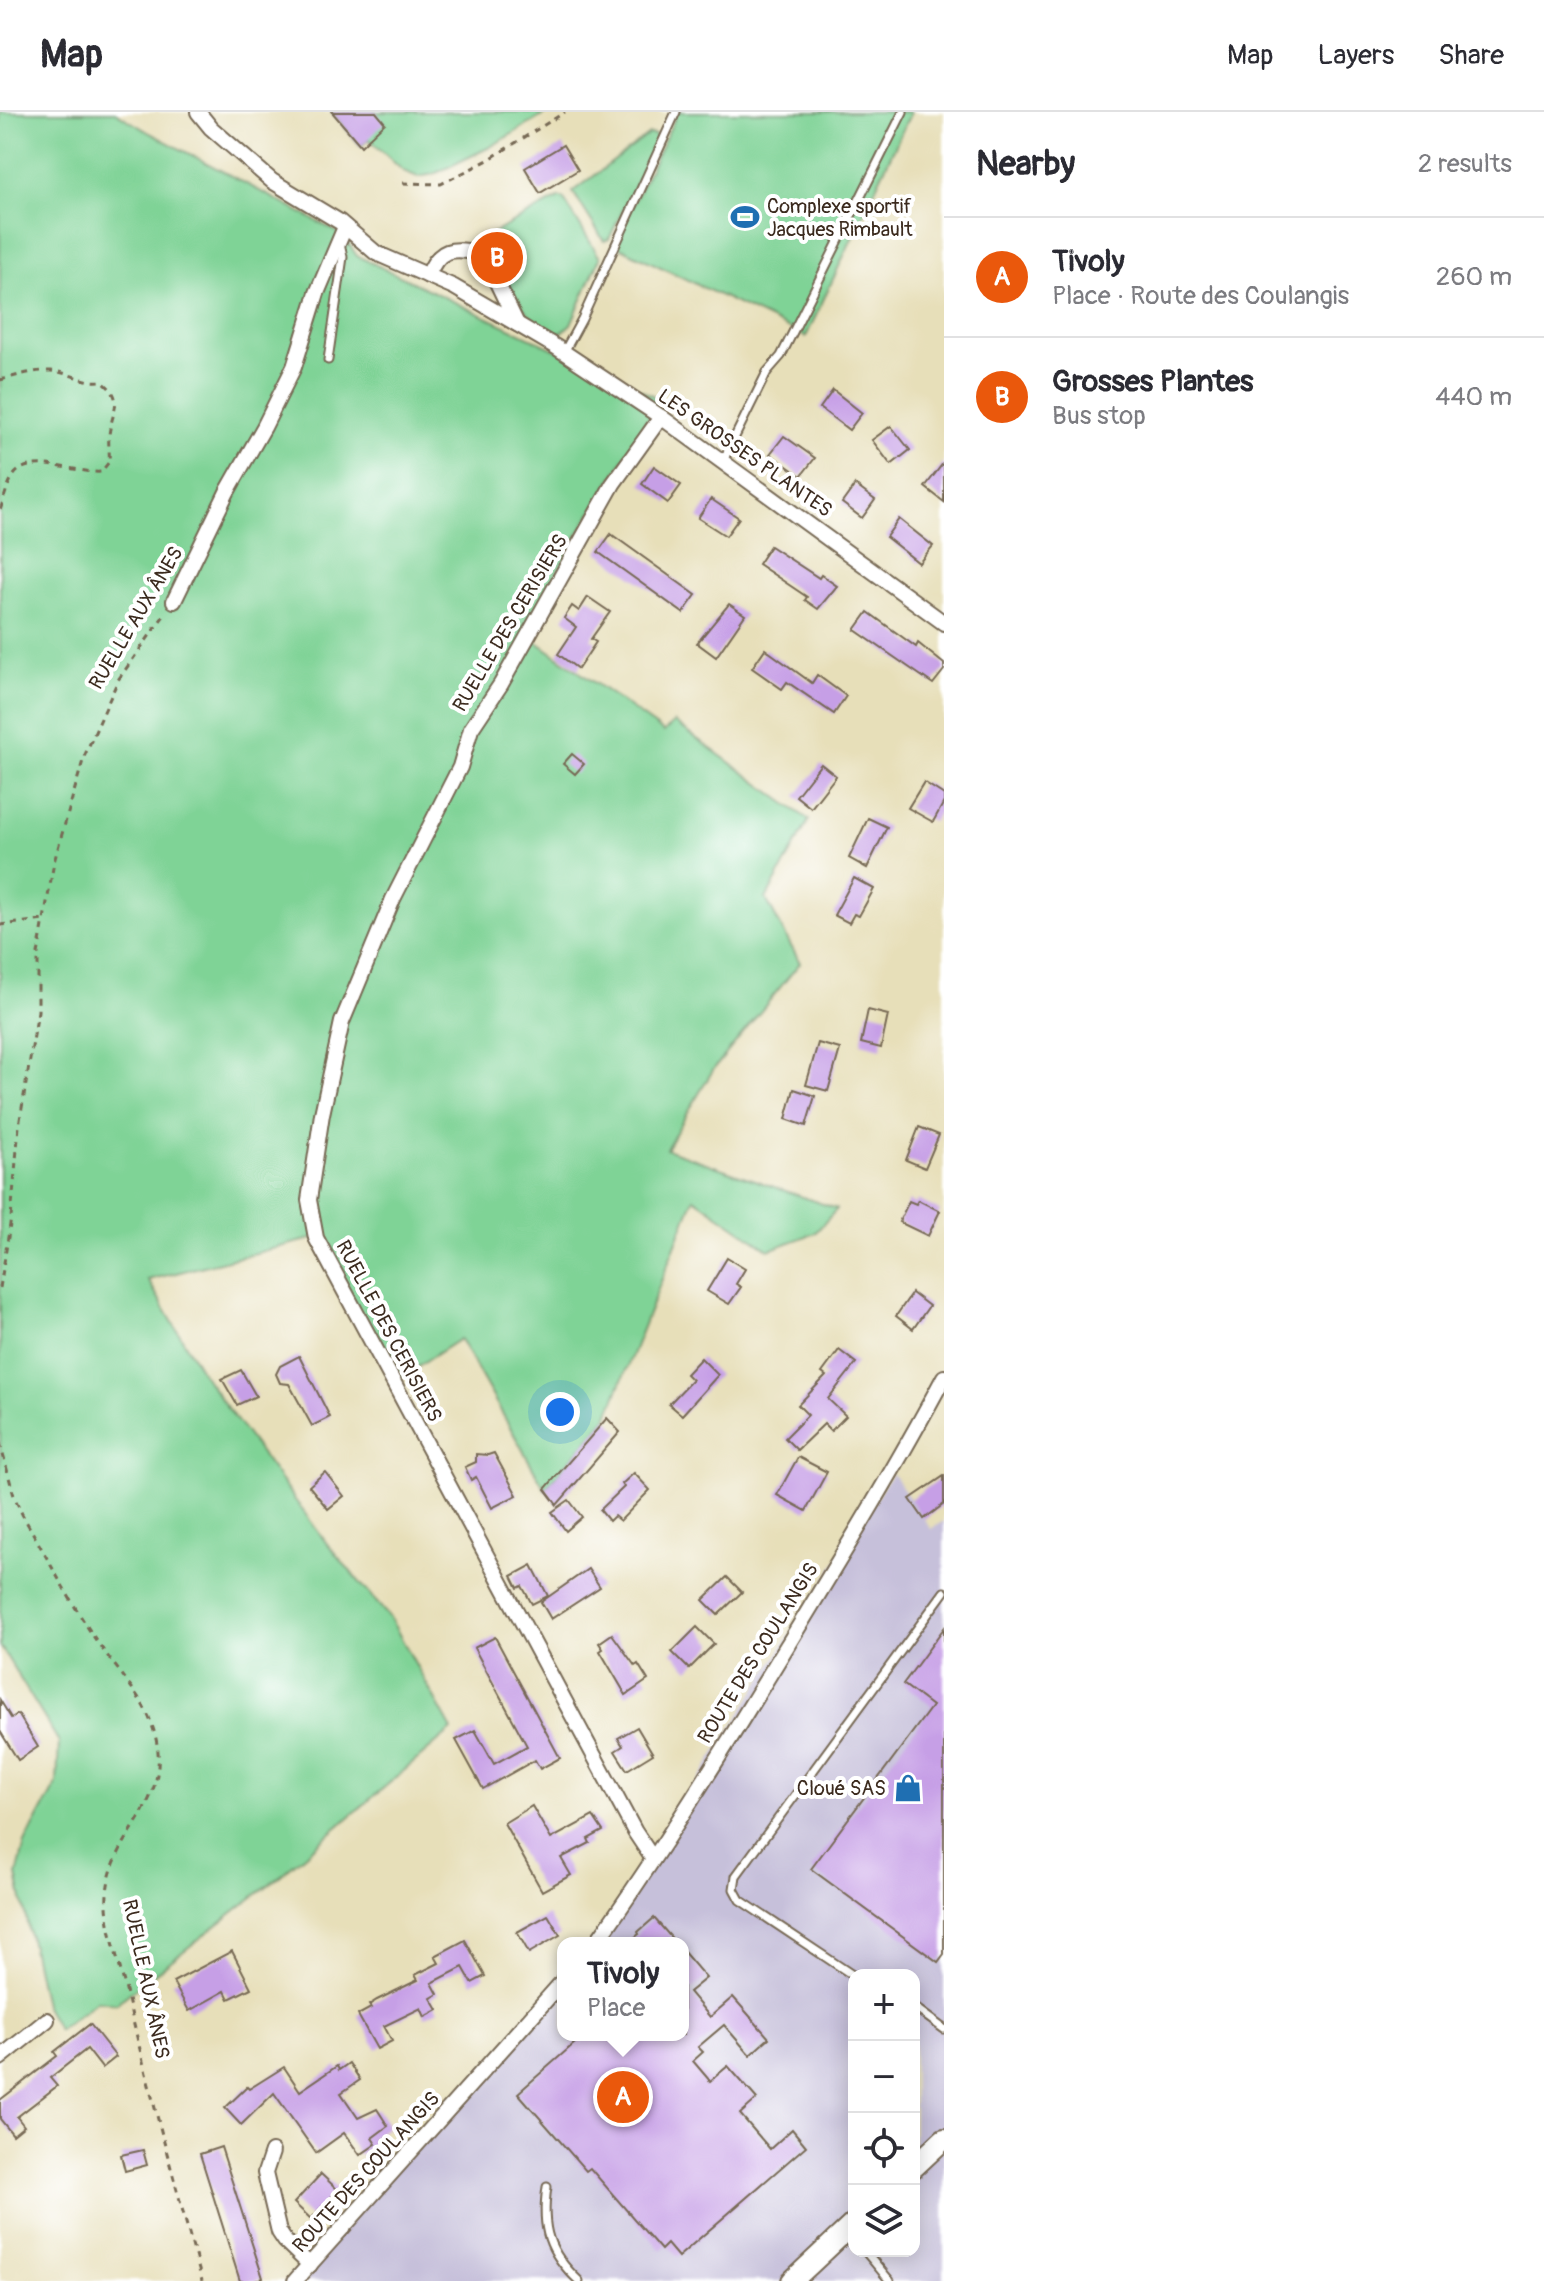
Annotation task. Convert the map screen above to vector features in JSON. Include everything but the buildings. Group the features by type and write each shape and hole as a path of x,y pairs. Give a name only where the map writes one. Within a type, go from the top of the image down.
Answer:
{"main road":[{"path":"920,2161 944,2139"},
{"path":"792,2281 848,2233"}],"street":[{"name":"LES GROSSES PLANTES","path":"198,112 211,128 272,181 342,233 376,253 454,287 564,352 723,461 944,623"},
{"name":"RUELLE AUX ÂNES","path":"174,601 227,492 294,367 317,293 342,233"},
{"path":"428,276 433,262 445,252 459,249 479,253 492,272 517,325"},
{"name":"RUELLE DES CERISIERS","path":"653,1859 627,1818 316,1238 309,1200 322,1114 342,1022 393,899 460,767 471,729 501,684 613,484 661,417"},
{"name":"ROUTE DES COULANGIS","path":"600,1937 653,1859 892,1473 944,1377"},
{"name":"ROUTE DES COULANGIS","path":"295,2281 557,1988"},
{"path":"0,2058 47,2020"},
{"path":"272,2152 265,2173 279,2232 310,2265"}],"lane":[{"path":"564,352 676,112"},
{"path":"723,461 767,372 781,356 903,112"},
{"path":"328,360 343,257 342,233"},
{"path":"848,1972 740,1900 734,1889 736,1876 944,1592"},
{"path":"920,2011 944,2029"},
{"path":"547,2187 544,2223 547,2237 560,2260 579,2281"},
{"path":"870,2257 890,2281"}],"path":[{"path":"403,183 441,184 488,160 565,112"},
{"path":"0,380 19,374 51,371 90,382 101,381 113,389 117,400 109,438 109,462 101,472 89,473 53,466 24,467 15,474 0,510"},
{"name":"RUELLE AUX ÂNES","path":"0,1288 11,1218 19,1126 38,1011 38,954 54,862 84,757 118,680 174,601"},
{"path":"0,925 44,920"},
{"name":"RUELLE AUX ÂNES","path":"0,1443 22,1514 91,1634 129,1686 152,1725 157,1747 157,1779 151,1799 112,1869 107,1896 108,1913 143,2065 202,2281"}],"shaded area":[{"path":"892,1473 931,1529 944,1521 944,2281 295,2281 557,1988 557,2041 689,2041 689,1937 600,1937"}],"green space":[{"path":"0,112 115,112 343,235 357,256 660,399 523,632 664,732 674,722 809,820 766,899 800,963 713,1070 666,1149 837,1209 815,1233 769,1250 694,1198 607,1418 545,1489 460,1339 393,1382 316,1238 148,1280 204,1376 328,1545 390,1618 452,1730 276,1879 117,2003 97,2001 58,2030 44,2005 17,1875 25,1843 57,1783 59,1742 0,1646"},
{"path":"332,112 549,112 490,147 434,174 418,177 403,171 369,139 361,146"},
{"name":"Complexe sportif Jacques Rimbault","path":"678,112 911,112 806,337 613,244"},
{"path":"649,134 655,135 657,140 609,239 604,241 573,192"},
{"path":"563,198 600,258 571,324 561,333 542,326 528,313 506,280 512,275 497,252 491,254 485,244 476,242"}],"place":[{"name":"Complexe sportif Jacques Rimbault","path":"745,217"},
{"name":"Grosses Plantes","path":"497,258"},
{"name":"Cloué SAS","path":"908,1788"},
{"name":"Tivoly","path":"623,2097"}]}
